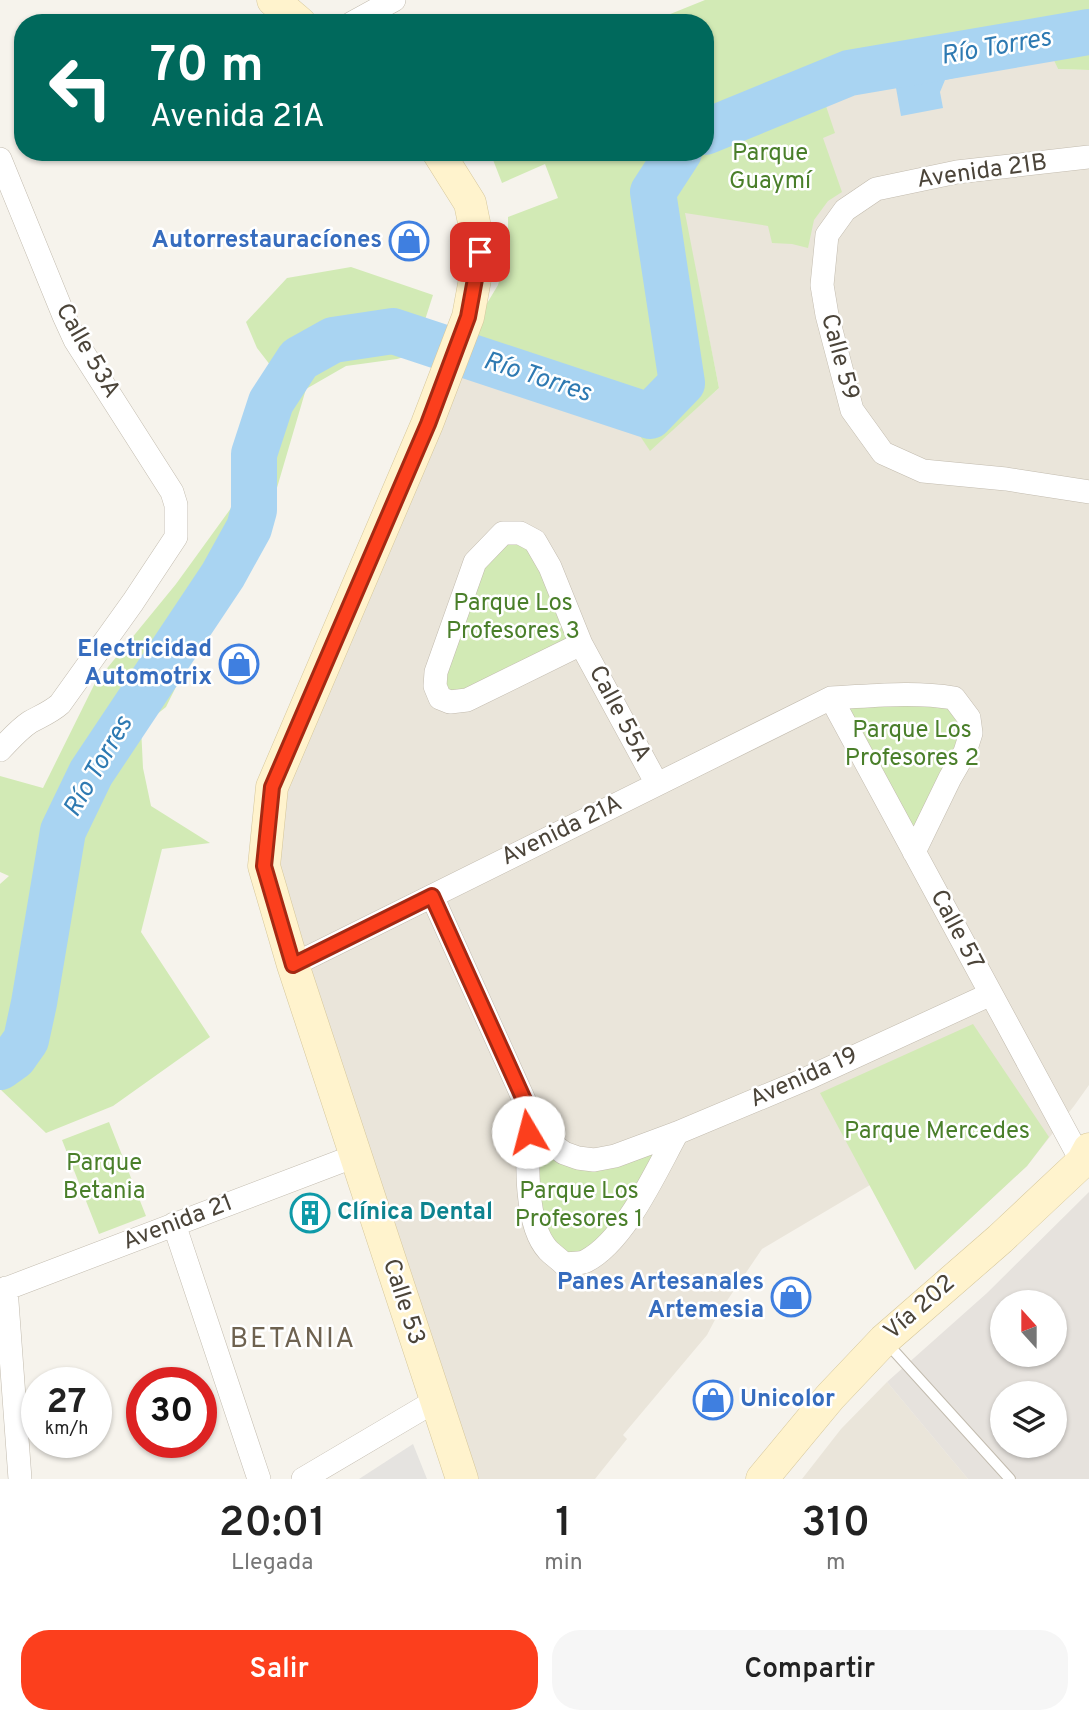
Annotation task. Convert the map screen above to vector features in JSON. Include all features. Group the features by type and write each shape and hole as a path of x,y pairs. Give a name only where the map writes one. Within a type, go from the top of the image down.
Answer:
{"main road":[{"path":"273,0 289,14"},
{"name":"Calle 53","path":"444,161 470,203 480,252 468,317 428,424 272,787 264,866 293,965 462,1479"},
{"name":"Vía 202","path":"762,1479 830,1397 884,1340 1000,1239 1086,1155"}],"street":[{"path":"368,14 394,0"},
{"name":"Avenida 21B","path":"876,189 957,172 1089,157"},
{"name":"Calle 53A","path":"0,159 75,340 172,492 176,505 176,537 60,704 3,738"},
{"name":"Calle 59","path":"876,189 845,210 827,235 821,285 852,410 883,453 923,471 1089,492"},
{"name":"Calle 55A","path":"581,644 467,700 450,702 440,698 435,686 436,672 475,562 503,533 520,533 535,541 550,567 581,644 657,784"},
{"path":"831,698 932,694 954,698 969,718 971,733 965,752 914,852"},
{"name":"Avenida 21A","path":"293,965 831,698"},
{"name":"Calle 57","path":"831,698 991,994 1086,1155"},
{"name":"Avenida 19","path":"432,896 529,1111 552,1145 578,1158 594,1160 615,1156 677,1133 813,1076 991,994"},
{"path":"529,1111 527,1174 536,1227 546,1248 564,1264 584,1262 608,1245 627,1222 677,1133"},
{"name":"Avenida 21","path":"3,1289 355,1156"},
{"path":"174,1224 259,1479"},
{"path":"3,1289 20,1479"},
{"path":"303,1479 435,1401"}],"lane":[{"path":"884,1340 1010,1479"}],"shaded area":[{"path":"1045,39 1058,69 1089,70 1089,1085 1027,1166 915,1270 870,1185 762,1249 707,1335 623,1435 627,1439 595,1479 462,1479 264,866 272,787 450,365 634,427 650,450 719,388 684,213 702,161 714,161 714,128 849,73"},
{"path":"1089,1192 1089,1479 968,1479 887,1382 990,1290 990,1367 1068,1367 1068,1290 990,1290"},
{"path":"887,1382 968,1479 802,1479 841,1429"},
{"path":"413,1444 427,1479 359,1479"}],"green space":[{"name":"Parque Guaymí","path":"705,0 1089,0 1089,70 1058,69 1044,39 849,73 819,85 835,133 823,138 842,192 828,201 814,220 808,248 772,243 768,226 685,213 719,388 650,451 634,427 450,365 498,285 508,251 508,217 558,198 545,164 502,183 493,161 714,161 714,14 670,14"},
{"path":"351,267 433,295 414,354 346,366 306,389 264,532 228,582 166,707 141,727 143,768 151,806 210,843 162,849 141,932 210,1037 113,1106 46,1133 0,1089 0,884 9,876 0,872 0,776 43,788 95,683 176,584 234,504 274,370 257,348 246,322 287,278"},
{"name":"Parque Los Profesores 3","path":"520,533 581,644 450,702 436,672 475,562"},
{"name":"Parque Los Profesores 2","path":"932,694 969,718 914,852 831,698"},
{"name":"Parque Mercedes","path":"973,1024 1049,1137 1027,1166 915,1270 820,1093"},
{"name":"Parque Los Profesores 1","path":"529,1111 578,1158 677,1133 584,1262 546,1248"},
{"name":"Parque Betania","path":"109,1122 146,1216 99,1234 62,1140"}],"water":[{"path":"969,56 972,74 945,80 940,92 943,108 901,116 893,71"}],"waterway":[{"name":"Río Torres","path":"714,128 849,73 1089,32"},
{"name":"Río Torres","path":"0,1067 14,1057 26,1040 63,831 91,773 223,575 249,528 254,510 254,454 271,402 299,359 333,340 393,331 650,416 682,383 653,192 673,161"}],"place":[{"name":"Autorrestauracíones","path":"409,241"},
{"name":"Electricidad Automotrix","path":"239,664"},
{"name":"Clínica Dental","path":"310,1213"},
{"name":"Panes Artesanales Artemesia","path":"791,1297"},
{"name":"Unicolor","path":"713,1400"}],"district":[{"name":"BETANIA","path":"293,1340"}],"route":[{"path":"480,252 468,317 428,424 272,787 264,866 293,965 432,896 529,1111 528,1132"}]}
